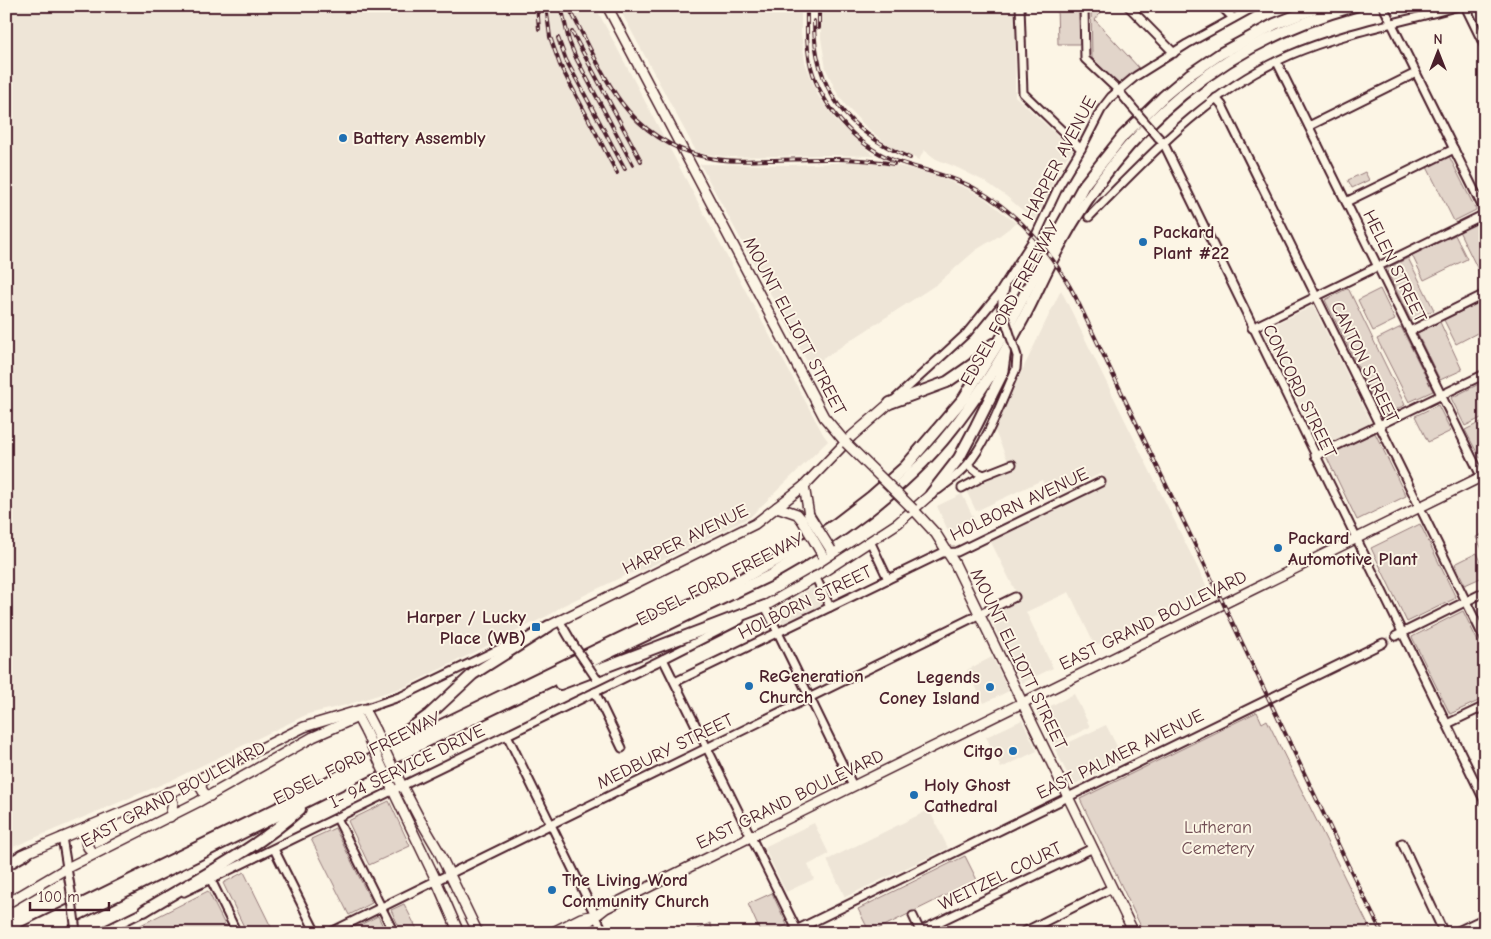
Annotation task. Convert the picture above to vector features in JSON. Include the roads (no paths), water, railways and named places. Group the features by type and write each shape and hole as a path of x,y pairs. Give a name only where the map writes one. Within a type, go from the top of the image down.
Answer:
{"highway":[{"name":"EDSEL FORD FREEWAY","path":"24,933 730,585 790,553 836,524 871,497 918,452 964,398 1007,329 1039,266 1084,186 1123,136 1164,96 1189,75 1220,54 1268,27 1321,6"},
{"name":"EDSEL FORD FREEWAY","path":"41,933 488,711 768,576 837,534 918,467 949,434 980,391 1006,348 1024,317 1059,247 1082,208 1125,148 1160,113 1208,74 1252,47 1300,24 1355,6"},
{"path":"890,403 946,382 973,364 1007,329"},
{"path":"931,494 959,458 976,426 1002,374 1006,348"},
{"path":"488,711 765,606"},
{"path":"364,764 429,715 473,674 554,623"},
{"path":"144,911 248,848 286,821 308,801"},
{"path":"6,863 27,853"}],"main road":[{"name":"MOUNT ELLIOTT STREET","path":"607,6 824,417 846,444 936,534 948,553 1134,933"},
{"name":"HARPER AVENUE","path":"554,623 625,587 718,544 755,524 804,486 852,436 890,403"},
{"name":"EAST GRAND BOULEVARD","path":"571,933 606,908 750,836 1420,507 1484,478"},
{"path":"804,486 806,518 827,553 844,558"},
{"name":"HARPER AVENUE","path":"870,542 898,523 931,494"},
{"path":"777,507 806,518"},
{"path":"765,606 870,542"},
{"path":"816,576 823,566 827,553"},
{"name":"EAST GRAND BOULEVARD","path":"6,904 67,868 210,796 364,709"},
{"path":"364,709 370,732"},
{"name":"EAST GRAND BOULEVARD","path":"27,853 203,777 311,725 356,714"},
{"path":"356,714 370,732 391,774 402,786 450,873 478,933"},
{"path":"391,774 393,790 459,933"},
{"path":"203,777 202,791 210,796"},
{"path":"168,792 173,803 170,817"},
{"path":"92,824 86,834 86,841 87,847 96,853"},
{"path":"465,908 472,933"},
{"name":"EAST GRAND BOULEVARD","path":"551,933 581,918 595,915"}],"street":[{"path":"1020,6 1023,93 1081,150"},
{"name":"CONCORD STREET","path":"1084,6 1085,59 1118,90 1160,140 1357,538 1399,635 1447,724 1485,802"},
{"path":"1128,6 1174,53"},
{"path":"1221,6 1233,18"},
{"name":"HARPER AVENUE","path":"890,403 967,333 989,307 1035,236 1059,186 1081,150 1101,110 1118,90 1174,53 1256,6"},
{"path":"1252,328 1485,213 1384,6"},
{"path":"1089,217 1160,140 1240,82 1277,62 1320,44 1459,6"},
{"path":"1465,6 1485,46"},
{"name":"HELEN STREET","path":"1277,62 1441,395 1484,478"},
{"path":"1309,126 1416,73"},
{"name":"CANTON STREET","path":"1216,98 1222,105 1485,640"},
{"path":"1346,202 1454,149"},
{"name":"HARPER AVENUE","path":"931,494 956,477 968,464 981,444 1016,369 1017,356 1002,310 1003,294 1008,280"},
{"path":"1410,331 1485,294"},
{"path":"989,307 996,305 1002,310"},
{"path":"1315,456 1485,374"},
{"path":"968,464 983,475"},
{"path":"962,488 983,475 988,475 1012,464"},
{"name":"HOLBORN AVENUE","path":"948,553 957,552 1102,482"},
{"path":"870,542 888,579"},
{"name":"HOLBORN STREET","path":"675,682 942,553 948,553"},
{"path":"816,576 830,607"},
{"path":"1399,635 1485,592"},
{"name":"MEDBURY STREET","path":"329,933 1015,597"},
{"path":"622,748 595,692 765,606 853,786"},
{"path":"554,623 573,644 604,688"},
{"name":"HARPER AVENUE","path":"364,709 408,693 554,623"},
{"name":"EAST PALMER AVENUE","path":"795,932 1068,796 1383,643"},
{"path":"663,659 795,932"},
{"name":"I- 94 SERVICE DRIVE","path":"274,849 595,692"},
{"path":"1447,724 1485,706"},
{"path":"507,735 604,933"},
{"path":"337,818 394,933"},
{"path":"62,837 76,932"},
{"path":"1402,843 1444,933"},
{"name":"WEITZEL COURT","path":"921,932 1092,848"},
{"path":"100,933 274,849 316,933"},
{"path":"211,880 237,933"},
{"path":"1022,933 1112,888"},
{"path":"913,916 921,932"},
{"path":"1454,933 1485,918"}],"tunnel":[{"path":"1383,643 1396,636"}],"railway":[{"path":"537,6 539,29"},
{"path":"546,6 550,37 560,65 617,173"},
{"path":"561,6 569,41 576,58 633,165"},
{"path":"568,6 600,68 621,102 638,121 669,144 693,154 713,159 745,161 831,159 863,160 894,164"},
{"path":"807,6 807,29 811,67 823,95 841,122 865,144 891,159 964,183 1006,209 1033,235 1067,281 1382,933"},
{"path":"819,6 819,28"},
{"path":"814,21 820,68 828,88 839,106 852,121 869,135 910,158"},
{"path":"572,32 641,161"},
{"path":"558,38 566,60 625,169"}],"place":[{"name":"Battery Assembly","path":"343,138"},
{"name":"Packard Plant #22","path":"1143,242"},
{"name":"Packard Automotive Plant","path":"1278,548"},
{"name":"Harper / Lucky Place (WB)","path":"536,627"},
{"name":"ReGeneration Church","path":"749,686"},
{"name":"Legends Coney Island","path":"990,687"},
{"name":"Citgo","path":"1013,751"},
{"name":"Holy Ghost Cathedral","path":"914,795"},
{"name":"The Living Word Community Church","path":"552,890"}],"park label":[{"name":"Lutheran Cemetery","path":"1218,838"}]}
